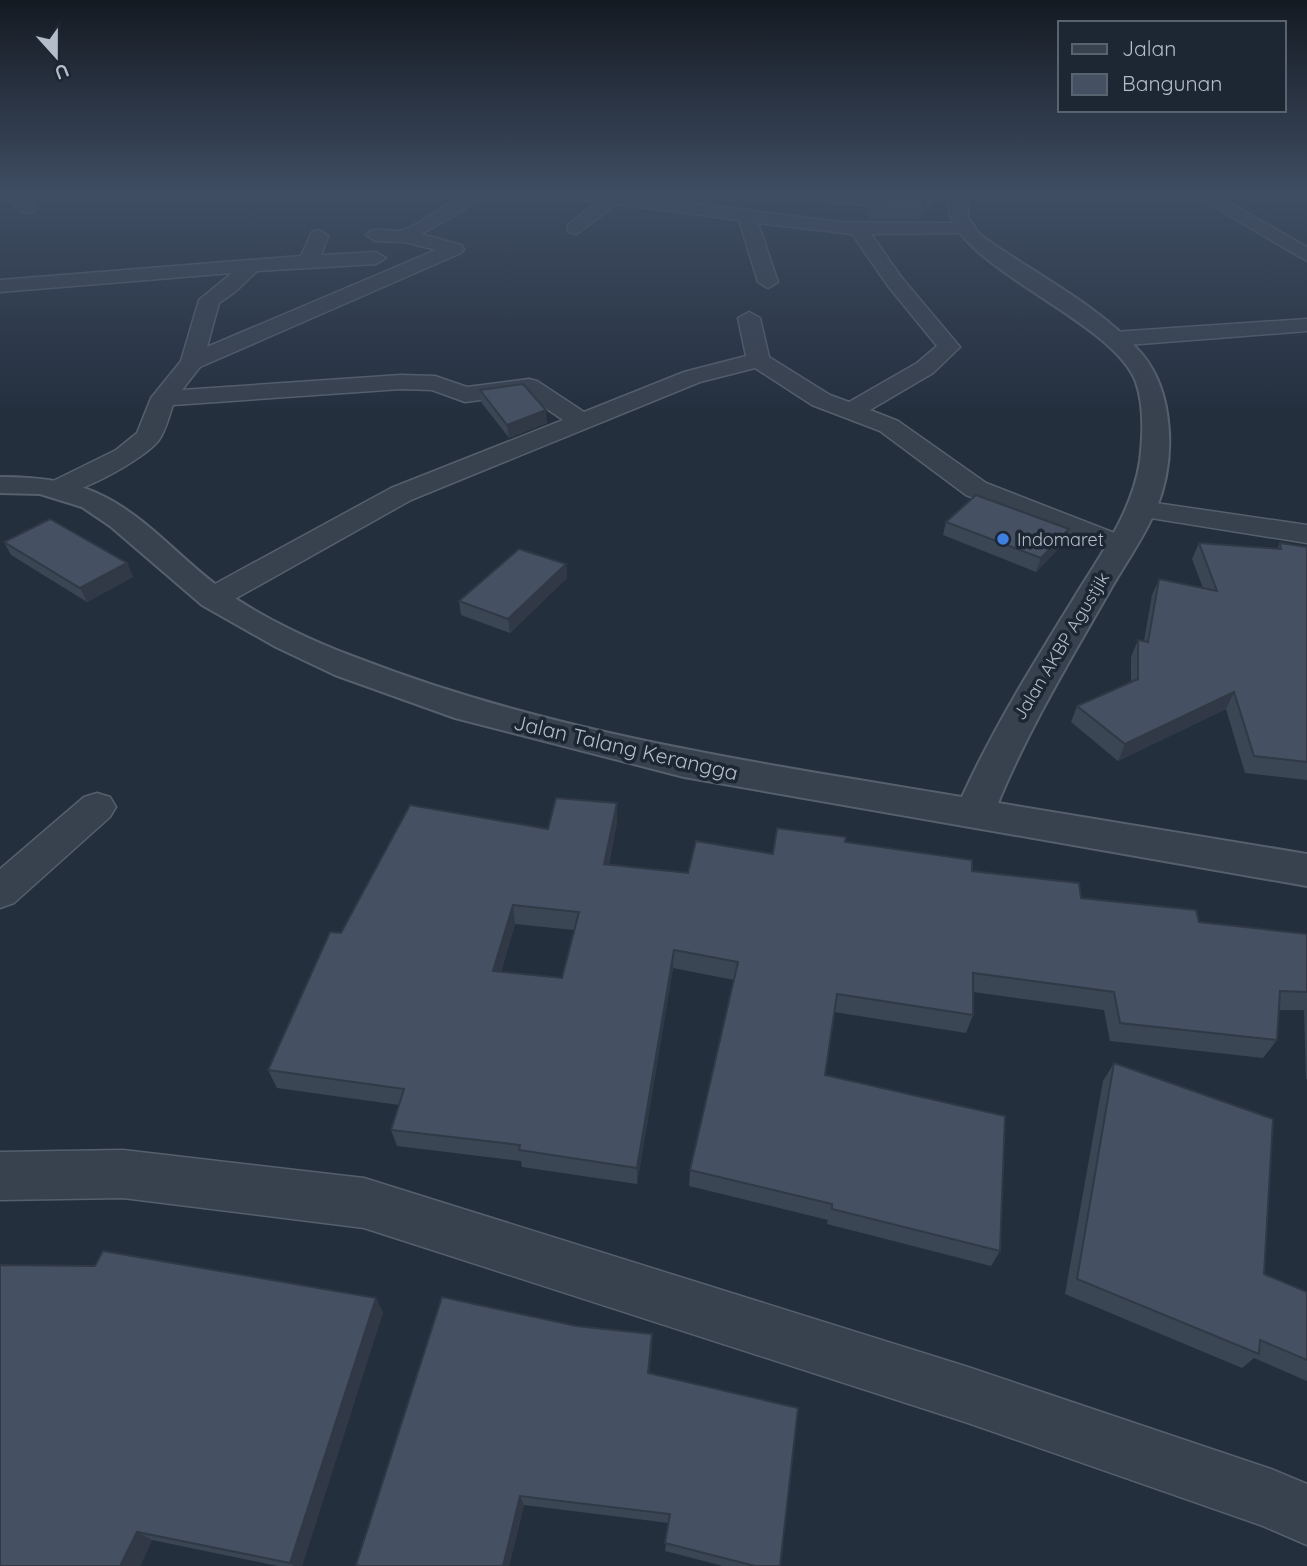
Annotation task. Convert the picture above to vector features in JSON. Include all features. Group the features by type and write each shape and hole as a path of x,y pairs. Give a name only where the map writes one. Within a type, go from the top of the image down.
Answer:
{"street":[{"path":"0,286 119,275 257,267"},
{"path":"192,362 412,267"},
{"path":"763,267 768,282"},
{"path":"852,411 949,350 948,344 886,267"},
{"name":"Jalan AKBP Agustjik","path":"974,814 1007,738 1142,509 1154,472 1156,454 1151,391 1142,369 1114,339 1019,267"},
{"path":"59,489 138,446 148,437 163,398 192,362 209,300 228,288 249,268"},
{"path":"749,318 758,359 800,389 889,426 976,489 1120,545"},
{"path":"1114,339 1307,325"},
{"path":"213,598 401,494 692,377 758,359"},
{"path":"163,398 401,382 435,383 465,396 529,386 583,422"},
{"name":"Jalan Talang Kerangga","path":"0,485 59,489 103,507 213,598 346,667 468,709 684,764 1307,870"},
{"path":"1142,509 1307,534"},
{"path":"0,892 97,807"},
{"path":"0,1176 123,1174 364,1203 968,1395 1271,1499 1307,1515"}],"building":[{"path":"523,384 546,410 507,425 480,390"},
{"path":"976,495 1069,529 1041,558 946,522"},
{"path":"50,519 127,563 80,588 4,542"},
{"path":"1199,543 1281,549 1280,543 1307,547 1307,762 1254,756 1234,692 1125,744 1077,706 1138,679 1138,640 1148,642 1159,579 1217,591"},
{"path":"519,549 566,564 508,619 459,601"},
{"path":"556,798 617,803 604,864 688,873 696,841 773,854 777,828 846,837 845,842 972,860 972,871 1079,883 1081,898 1196,910 1199,922 1307,934 1307,992 1280,991 1277,1040 1120,1023 1114,992 973,973 973,1015 837,994 825,1075 1005,1116 1000,1251 832,1209 832,1204 690,1170 738,962 674,950 637,1168 519,1150 520,1145 391,1130 404,1089 268,1070 330,932 341,933 410,805 548,829","holes":["513,905 579,912 562,978 493,971"]},
{"path":"1114,1063 1273,1119 1264,1274 1307,1292 1307,1360 1260,1340 1259,1354 1077,1279"},
{"path":"103,1251 376,1298 290,1563 137,1532 120,1566 0,1566 0,1265 95,1266"},
{"path":"442,1297 576,1326 652,1334 648,1373 798,1408 780,1566 755,1566 665,1543 670,1514 520,1496 503,1566 356,1565"}],"place":[{"name":"Indomaret","path":"1003,539"}]}
